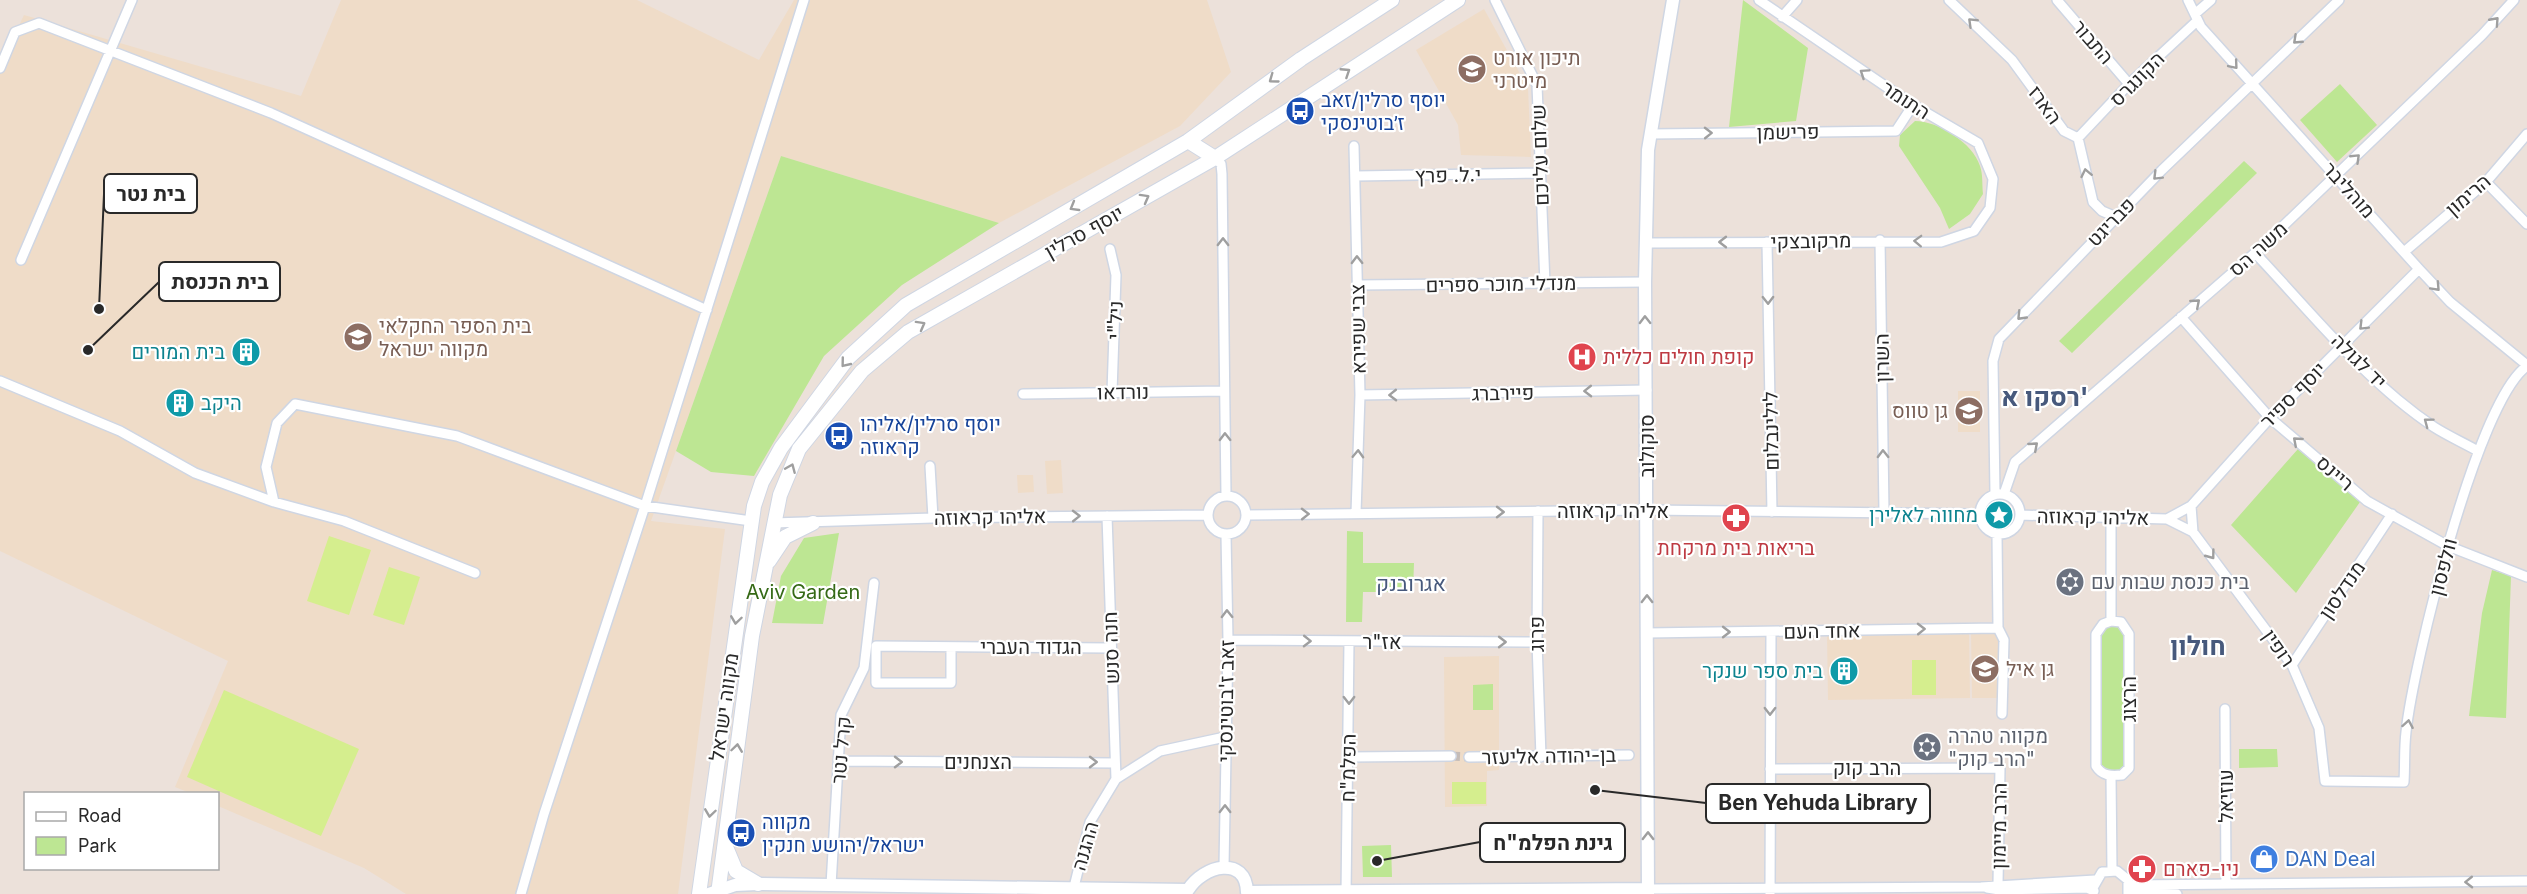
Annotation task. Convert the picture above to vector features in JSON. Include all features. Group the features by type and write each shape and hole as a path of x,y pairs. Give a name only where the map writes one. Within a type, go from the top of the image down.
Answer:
{"main road":[{"name":"יוסף סרלין","path":"751,521 762,482 781,448 848,358 906,305 1188,141 1301,59 1392,0"},
{"name":"יוסף סרלין","path":"773,523 780,495 799,449 862,371 908,332 1215,158 1458,0"},
{"path":"1188,141 1215,158"},
{"path":"751,521 773,523"},
{"name":"מקווה ישראל","path":"699,894 751,521"},
{"name":"מקווה ישראל","path":"715,892 725,843 752,636 773,523"},
{"path":"764,568 785,537 813,523"},
{"path":"725,843 736,871 758,884"}],"street":[{"path":"21,260 132,0"},
{"path":"521,894 544,814 645,506 804,0"},
{"name":"שלום עליכם","path":"1495,0 1538,85 1539,173 1545,284"},
{"name":"סוקולוב","path":"1648,892 1646,243 1650,134 1668,44 1672,0"},
{"name":"התומר","path":"1758,0 1913,105 1978,143 1993,179 1990,208 1974,231"},
{"path":"1782,17 1797,0"},
{"name":"הארז","path":"1949,0 2012,60 2064,131 2078,138 2092,202 2102,211 2116,217"},
{"name":"התבור","path":"2057,0 2129,84"},
{"name":"מוהליבר","path":"2188,0 2197,17 2250,84 2337,176 2419,269 2450,302 2527,366"},
{"name":"הקונגרס","path":"2078,138 2211,0"},
{"name":"פבריגט","path":"2000,494 1994,459 1993,361 1999,339 2116,217 2250,84 2339,0"},
{"name":"משה הס","path":"2000,494 2015,462 2255,253 2482,35 2514,0"},
{"path":"0,68 15,32 39,23 271,113 707,310"},
{"name":"פרישמן","path":"1650,134 1896,131 1913,105"},
{"name":"הרימון","path":"2404,252 2486,182 2527,134"},
{"path":"1222,174 1227,158 1239,142"},
{"name":"צבי שפירא","path":"1354,146 1360,395 1356,513"},
{"path":"1215,158 1221,164 1222,174 1226,495"},
{"name":"י.ל. פרץ","path":"1356,176 1539,173"},
{"path":"2486,182 2527,224"},
{"name":"מרקובצקי","path":"1646,243 1880,240 1941,242 1974,231"},
{"name":"השרון","path":"1880,240 1884,512"},
{"name":"לילינבלום","path":"1767,242 1772,512"},
{"name":"ניל\"י","path":"1110,249 1116,275 1112,392"},
{"name":"יד לגולה","path":"2255,253 2342,346 2394,396 2434,427 2478,451"},
{"name":"יוסף ספיר","path":"2167,519 2191,506 2270,417 2419,269"},
{"name":"מנדלי מוכר ספרים","path":"1358,285 1645,282"},
{"name":"ריינס","path":"2181,317 2270,417 2367,501 2448,546 2527,577"},
{"name":"וולפסון","path":"2325,782 2404,782 2406,731 2420,660 2448,546 2478,451 2513,381 2527,366"},
{"path":"0,381 120,431 195,473 274,502 344,521 475,573"},
{"name":"פיירברג","path":"1360,395 1647,390"},
{"name":"נורדאו","path":"1023,394 1224,391"},
{"path":"274,502 266,467 277,423 295,404 457,436 645,506 751,521"},
{"path":"1994,459 2003,466 2015,462"},
{"path":"930,466 933,518"},
{"path":"2000,494 2014,499 2020,516 2010,532 1997,534 1984,528 1979,514 1984,501 2000,494"},
{"path":"1226,495 1238,499 1246,515 1238,531 1226,535 1211,526 1207,515 1215,499 1226,495"},
{"path":"2191,506 2193,532"},
{"name":"אליהו קראוזה","path":"1246,515 1647,510 1979,514"},
{"name":"פרוג","path":"1538,512 1537,642 1541,757"},
{"name":"מנדלסון","path":"2292,664 2392,514"},
{"name":"אליהו קראוזה","path":"773,523 933,518 1207,515"},
{"name":"חנה סנש","path":"1107,516 1116,779"},
{"name":"אליהו קראוזה","path":"2020,516 2167,519"},
{"path":"2111,518 2111,621"},
{"name":"רופין","path":"2167,519 2193,532 2292,664 2319,728 2325,782"},
{"path":"1997,534 1998,628 2004,640 2002,714"},
{"name":"זאב ז'בוטינסקי","path":"1224,867 1228,640 1226,535"},
{"name":"קרל נטר","path":"831,885 841,715 864,668 874,584"},
{"name":"הרצוג","path":"2111,621 2121,622 2129,634 2129,768 2122,775 2111,776 2100,772 2097,766 2096,633 2103,624 2111,621"},
{"name":"אחד העם","path":"1647,633 1998,628"},
{"path":"1770,632 1770,891"},
{"name":"אז\"ר","path":"1228,640 1537,642"},
{"name":"הפלמ\"ח","path":"1346,892 1349,641"},
{"name":"הגדוד העברי","path":"951,647 951,683 876,683 876,646 1110,648"},
{"name":"עוזיאל","path":"2225,709 2226,884"},
{"name":"ההגנה","path":"1075,891 1089,822 1116,779 1160,751 1225,738"},
{"name":"בן-יהודה אליעזר","path":"1469,757 1629,755"},
{"path":"1349,757 1451,756"},
{"name":"הצנחנים","path":"840,761 1116,763"},
{"name":"הרב קוק","path":"1770,769 2000,768"},
{"name":"הרב מיימון","path":"1998,884 2000,768"},
{"path":"2111,776 2112,870"},
{"path":"715,892 758,884 1189,892 1202,872 1224,867 1238,872 1243,878 1246,893 1770,891 1981,887 1998,884 2095,880"},
{"path":"1981,887 1998,891 2087,888 2094,892 2095,880 2102,872 2112,870 2121,873 2128,891"},
{"path":"2128,891 2226,884 2527,881"},
{"path":"2128,891 2177,894"}],"shaded area":[{"name":"בית הספר החקלאי מקווה ישראל","path":"341,0 637,0 759,60 794,0 1207,0 1231,72 1180,126 999,223 781,156 651,521 725,529 678,894 406,894 364,868 219,806 219,792 188,792 175,787 228,661 0,551 0,66 24,15 301,96"},
{"name":"תיכון אורט מיטרני","path":"1484,9 1528,88 1531,157 1461,155 1458,125 1416,50"},
{"name":"גן טווס","path":"1958,391 1980,391 1980,432 1958,432"},
{"path":"1061,460 1063,493 1047,494 1045,461"},
{"path":"1017,475 1033,475 1034,492 1018,493"},
{"path":"1969,631 1970,698 1828,700 1827,633"},
{"name":"גן איל","path":"1971,631 1995,631 1999,640 1999,698 1972,698"},
{"path":"1499,656 1499,770 1487,771 1487,806 1445,807 1444,657"}],"green space":[{"path":"1743,0 1808,48 1796,121 1729,127"},
{"path":"2340,84 2377,125 2337,162 2300,120"},
{"path":"1915,121 1934,125 1954,135 1970,149 1980,166 1983,194 1970,214 1949,229 1940,208 1899,146 1900,135"},
{"path":"781,156 999,223 902,285 824,356 754,476 711,472 676,451"},
{"path":"2244,161 2257,173 2072,353 2059,341"},
{"path":"2298,449 2360,502 2296,593 2231,525"},
{"path":"1347,531 1363,532 1363,563 1414,563 1413,592 1363,592 1362,622 1346,622"},
{"name":"Aviv Garden","path":"839,533 823,624 772,623 781,576 804,538"},
{"path":"329,536 371,550 349,615 307,601"},
{"path":"389,567 420,577 404,625 373,615"},
{"path":"2492,570 2511,576 2506,718 2469,716 2482,613"},
{"path":"2111,621 2129,634 2129,768 2122,775 2100,773 2096,634"},
{"path":"1912,660 1936,660 1936,695 1912,695"},
{"path":"1493,684 1493,710 1473,710 1473,685"},
{"path":"224,690 359,749 321,836 187,777"},
{"path":"2239,749 2277,749 2278,767 2239,768"},
{"path":"1452,782 1486,782 1486,804 1452,804"},
{"path":"1391,845 1392,877 1363,877 1362,846"}],"tunnel":[{"path":"1451,756 1469,757"}],"place":[{"name":"תיכון אורט מיטרני","path":"1472,69"},
{"name":"יוסף סרלין/זאב ז׳בוטינסקי","path":"1300,111"},
{"name":"בית נטר","path":"99,309"},
{"name":"בית הספר החקלאי מקווה ישראל","path":"358,337"},
{"name":"בית הכנסת","path":"88,350"},
{"name":"בית המורים","path":"246,352"},
{"name":"קופת חולים כללית","path":"1582,357"},
{"name":"היקב","path":"180,403"},
{"name":"גן טווס","path":"1969,411"},
{"name":"יוסף סרלין/אליהו קראוזה","path":"839,436"},
{"name":"מחווה לאלירן","path":"1999,515"},
{"name":"בריאות בית מרקחת","path":"1736,518"},
{"name":"בית כנסת שבות עם","path":"2070,582"},
{"name":"גן איל","path":"1985,669"},
{"name":"בית ספר שנקר","path":"1844,671"},
{"name":"מקווה טהרה \"הרב קוק\"","path":"1927,747"},
{"name":"Ben Yehuda Library","path":"1595,790"},
{"name":"מקווה ישראל/יהושע חנקין","path":"741,833"},
{"name":"DAN Deal","path":"2264,859"},
{"name":"גינת הפלמ\"ח","path":"1377,861"},
{"name":"ניו-פארם","path":"2142,869"}],"district":[{"name":"רסקו א'","path":"2045,396"},
{"name":"אגרובנק","path":"1411,583"},
{"name":"חולון","path":"2198,645"}]}
